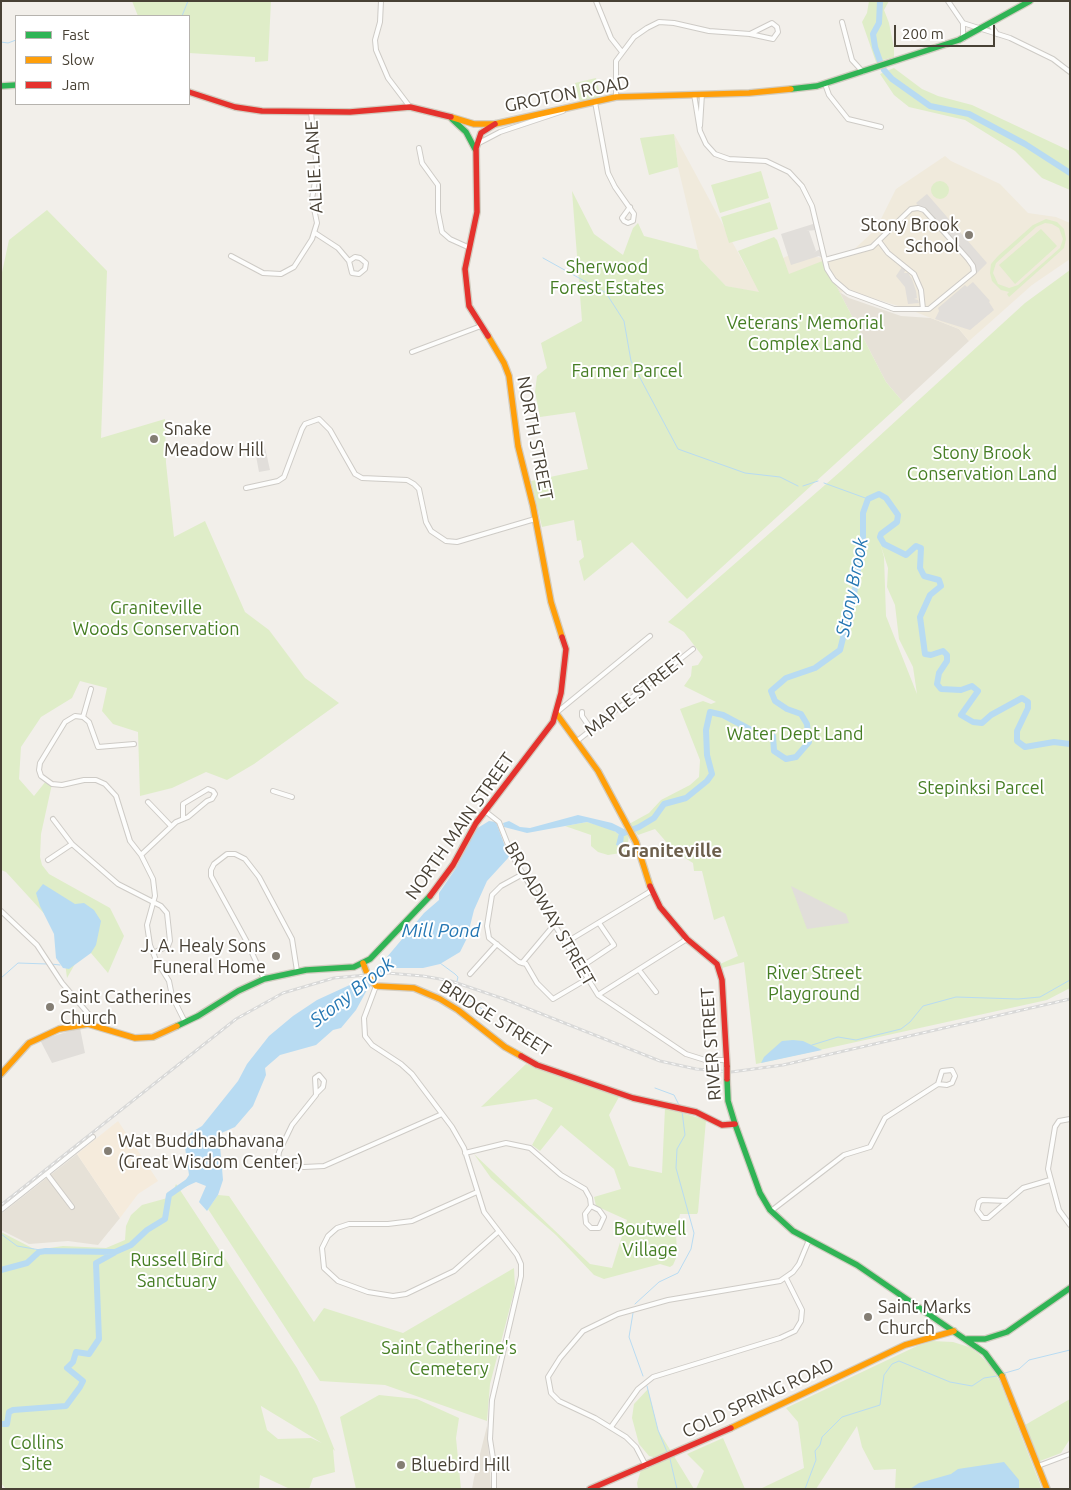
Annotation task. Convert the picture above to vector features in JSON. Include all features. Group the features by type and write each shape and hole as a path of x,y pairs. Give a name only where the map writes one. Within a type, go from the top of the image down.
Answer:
{"main road":[{"name":"GROTON ROAD","path":"190,92 248,110 311,112 410,107 421,108 474,124 495,124 616,97 784,91 825,84 963,38 1030,1"},
{"path":"1,86 15,85"},
{"path":"451,117 466,132 476,152"},
{"path":"477,144 481,133 495,124"},
{"name":"NORTH STREET","path":"477,144 477,212 465,269 466,291 469,306 504,363 509,376 516,440 535,519 551,602 566,649 565,666 556,713"},
{"name":"RIVER STREET","path":"556,713 598,772 632,834 640,850 651,891 663,911 687,939 717,964 721,973 728,1101 760,1193 771,1210 787,1227 857,1265 985,1352 1003,1378 1047,1489"},
{"name":"NORTH MAIN STREET","path":"1,1074 21,1050 46,1033 72,1026 94,1025 143,1039 168,1031 238,991 264,979 297,971 350,967 363,963 382,949 424,904 451,868 468,835 550,726 556,713"},
{"path":"363,963 375,985"},
{"name":"BRIDGE STREET","path":"375,985 414,988 440,999 458,1010 511,1050 556,1073 633,1098 696,1112 722,1124 735,1124"},
{"path":"968,1339 990,1338 1016,1327 1070,1288"},
{"name":"COLD SPRING ROAD","path":"938,1336 948,1327"},
{"name":"COLD SPRING ROAD","path":"590,1489 702,1442 905,1345 954,1331"},
{"path":"985,1352 984,1344 990,1338"}],"street":[{"path":"381,1 380,22 375,40 378,55 388,78 410,107"},
{"path":"596,1 611,38 622,52"},
{"path":"948,1 964,23 980,30 997,34 1053,59 1070,72"},
{"path":"616,97 616,61 634,37 659,22 709,31 750,34 773,39 778,32 777,27 770,23 750,34"},
{"path":"842,22 852,60 863,72"},
{"path":"963,38 964,23"},
{"path":"990,24 997,34"},
{"path":"825,84 829,95 848,119 881,127"},
{"path":"694,94 700,131 706,144 722,157 766,161 784,169 799,181 812,206 825,260 828,269 834,280 856,296 894,309 929,309 974,272 973,266 935,222 924,210 918,208 911,210 872,247 825,260"},
{"path":"700,131 702,94"},
{"path":"595,102 608,173 630,207"},
{"path":"477,144 500,132 578,106"},
{"name":"ALLIE LANE","path":"231,256 263,272 281,274 288,271 298,262 315,233 316,219 312,199 317,164 311,112"},
{"path":"419,148 422,163 438,185 438,212 442,232 450,240 470,248"},
{"path":"315,233 334,244 349,261 352,273 359,274 366,269 366,263 360,258 352,258 349,261"},
{"path":"879,241 888,253 914,274 921,290 923,309"},
{"path":"412,352 481,326"},
{"path":"246,488 278,481 284,477 302,429 306,424 319,419 330,430 355,474 362,478 406,480 414,484 419,490 426,522 431,531 446,541 457,542 535,519"},
{"path":"556,713 650,636"},
{"name":"MAPLE STREET","path":"577,741 693,649"},
{"path":"82,717 91,689"},
{"path":"582,712 582,716 591,730"},
{"path":"134,744 98,747 89,722 82,717 75,716 65,722 40,763 41,776 52,784 62,785 90,780 105,784 116,796 125,832 141,855 154,879 154,902 147,925 153,952 169,981 172,996 186,1022"},
{"path":"141,855 171,826 183,819 212,799 215,794 213,791 208,789 183,804 183,819"},
{"path":"273,791 292,797"},
{"path":"148,802 171,826"},
{"name":"BROADWAY STREET","path":"485,811 499,822 512,855 598,995 686,1054 702,1060 727,1064"},
{"path":"53,819 72,844 118,884 161,906 167,913 170,941 168,946 153,952"},
{"path":"48,860 72,844"},
{"path":"264,979 248,942 211,876 214,864 227,854 235,854 245,859 259,877 289,934 297,971"},
{"path":"523,874 501,886 492,895 486,931 489,938 522,962 553,1000 587,979"},
{"path":"566,942 651,891"},
{"path":"1,911 37,945 62,983 91,1017 94,1025"},
{"path":"581,966 614,945 600,923"},
{"path":"522,962 554,925"},
{"path":"598,995 687,939"},
{"path":"470,974 497,944"},
{"path":"639,970 656,992"},
{"path":"375,985 364,1018 365,1036 385,1054 406,1068 460,1140 484,1212 520,1260 521,1276 492,1400 490,1439 494,1465 494,1489"},
{"path":"771,1210 844,1155 870,1147 885,1118 938,1084 947,1085 952,1083 955,1076 952,1070 942,1071 938,1084"},
{"path":"317,1093 292,1125 281,1147 278,1159 283,1164 304,1167 324,1166 442,1114"},
{"path":"1070,1119 1059,1121 1055,1127 1048,1159 1050,1180 1059,1210 1070,1225"},
{"path":"1,1210 93,1137"},
{"path":"465,1153 506,1143 530,1148 561,1175 585,1189 590,1198 591,1206 586,1214 586,1223 591,1228 599,1228 604,1217 599,1210 591,1206"},
{"path":"47,1174 72,1207"},
{"path":"1007,1201 982,1200 979,1202 977,1210 983,1218 988,1218 1023,1188 1050,1180"},
{"path":"477,1192 408,1222 384,1225 349,1224 337,1228 328,1236 322,1248 324,1268 335,1279 354,1287 377,1294 403,1294 419,1289 454,1271 498,1232"},
{"path":"646,1466 632,1443 611,1426 559,1401 551,1394 548,1385 552,1369 583,1332 610,1317 668,1300 776,1282 786,1278 799,1264 809,1240"},
{"path":"611,1426 638,1390 653,1377 780,1338 795,1331 801,1320 802,1310 786,1278"},
{"path":"1038,1466 1070,1454"}],"shaded area":[{"name":"Stony Brook School","path":"674,134 749,273 792,254 832,259 848,255 876,229 896,189 945,156 951,161 1000,184 1028,213 1056,217 1070,223 1070,259 1032,285 969,341 959,329 908,309 856,293 847,288 841,293 827,268 759,293 726,286 700,259 678,167"},
{"path":"927,194 987,263 977,273 916,203"},
{"path":"814,221 816,230 806,231 809,231 816,251 813,253 820,249 822,258 819,256 791,265 781,234 813,224"},
{"path":"902,267 906,269 904,273 908,273 912,279 917,298 914,299 918,300 919,303 908,304 905,287 896,276"},
{"path":"827,268 841,293 849,298 901,316 931,318 959,329 969,341 903,402 886,382"},
{"path":"973,282 990,301 994,310 970,330 935,319 939,311 938,308 965,285 967,287"},
{"path":"263,439 270,470 259,472 253,440"},
{"path":"791,886 846,914 849,923 807,929"},
{"path":"80,1028 85,1053 52,1063 40,1040"},
{"path":"118,1121 158,1181 138,1194 120,1218 77,1154"},
{"path":"77,1154 120,1218 98,1245 68,1241 29,1244 1,1230 1,1214"},
{"path":"487,1426 491,1489 472,1489 474,1478"}],"green space":[{"path":"132,1 271,1 268,61 255,62 255,57 190,53 190,15 138,15"},
{"path":"869,1 889,1 884,10 889,23 894,57 883,60 880,64 876,62 862,22 867,13"},
{"path":"894,68 922,89 938,96 972,105 1070,151 1070,190 1042,178 1015,151 965,120 909,107 894,95 880,74"},
{"path":"596,78 601,98 580,102 575,83"},
{"path":"674,134 678,167 649,175 640,138"},
{"path":"761,171 769,198 720,213 711,185"},
{"path":"940,181 948,186 949,190 944,198 940,199 932,194 931,190 936,182"},
{"path":"572,191 594,234 623,255 633,228 638,223 644,236 698,250 700,259 726,286 759,292 738,251 774,237 777,240 789,274 825,260 827,268 886,382 903,402 687,599 632,542 584,581 579,561 584,557 581,540 577,541 574,520 542,527 531,481 588,469 575,412 540,417 535,392 537,376 547,368 541,343 582,321"},
{"path":"770,202 778,229 729,243 721,217"},
{"name":"Graniteville Woods Conservation","path":"47,210 107,271 101,438 165,419 166,463 174,537 205,521 245,612 269,630 305,678 339,703 254,764 227,780 206,772 172,788 140,796 138,732 113,724 102,711 107,688 80,681 72,698 41,717 21,747 19,779 34,796 46,781 52,784 41,834 40,857 42,865 49,874 110,908 124,936 108,973 85,946 67,978 61,932 6,872 1,870 1,277 9,240"},
{"path":"1046,219 1057,222 1064,229 1066,239 1064,248 1009,297 1007,294 1009,292 1001,290 992,281 990,273 991,264 1033,225","holes":["1045,223 1059,228 1063,239 1060,248 1018,285 1009,288 998,284 993,273 996,263 1036,227"]},
{"path":"1041,229 1057,246 1015,284 999,265"},
{"path":"1070,270 1070,988 1047,1000 756,1064 744,962 722,968 720,964 738,956 724,916 714,920 702,871 694,871 693,863 675,852 655,829 638,835 629,824 649,813 661,800 690,785 699,777 700,760 680,709 703,701 711,704 716,702 684,686 691,676 692,666 698,665 703,657 684,632 668,622 841,471 1025,303","holes":["880,543 888,568 887,587 895,605 899,639 913,667 917,694 886,616 884,557"]},
{"path":"587,822 611,829 623,837 629,834 627,852 608,855 598,852 591,846 591,835 565,826"},
{"name":"Boutwell Village","path":"526,1064 619,1097 609,1115 629,1166 662,1173 665,1108 706,1120 698,1212 697,1214 680,1214 676,1231 677,1256 673,1265 670,1267 660,1264 604,1279 594,1275 556,1235 491,1178 474,1154 590,1264 612,1268 627,1220 596,1206 594,1197 621,1189 614,1169 561,1125 540,1151 532,1145 553,1108 536,1099 481,1107"},
{"path":"176,1184 297,1368 317,1406 335,1451 333,1449 335,1472 313,1478 309,1489 290,1489 260,1475 259,1489 6,1489 1,1483 1,1232 36,1250 63,1246 106,1248 125,1240 126,1226 131,1215 142,1205 171,1197","holes":["261,1406 322,1443 311,1438 278,1439 267,1430"]},
{"name":"Saint Catherine's Cemetery","path":"218,1195 229,1196 314,1322 324,1308 403,1333 514,1268 515,1288 490,1384 487,1421 385,1385 320,1381 208,1209"},
{"path":"932,1341 953,1342 969,1347 979,1354 991,1367 1000,1382 1042,1489 895,1489 896,1469 874,1470 862,1447 857,1426 816,1489 760,1489 804,1468 798,1422 786,1408 917,1346"},
{"path":"648,1389 658,1430 694,1489 638,1489 637,1483 641,1470 655,1464 653,1457 649,1456 639,1444 632,1418 634,1404"},
{"path":"379,1395 417,1399 459,1418 456,1438 461,1489 356,1489 340,1417"},
{"path":"1070,1399 1070,1439 1061,1453 1040,1461 1025,1425"},
{"path":"723,1438 745,1489 696,1489 704,1471 687,1454"}],"water":[{"path":"578,815 612,823 626,830 629,834 624,835 623,844 620,846 616,845 619,833 587,822 527,833 504,827 503,823 509,821 520,827 530,828"},
{"name":"Mill Pond","path":"489,821 496,822 509,857 487,881 474,910 467,938 460,952 440,964 423,968 388,968 367,990 356,1010 341,1028 333,1030 316,1045 280,1055 265,1068 266,1075 253,1106 235,1127 219,1134 223,1180 218,1195 207,1211 199,1202 206,1186 196,1182 185,1187 183,1184 189,1175 184,1140 202,1126 238,1081 247,1064 269,1036 293,1016 317,1000 354,983 372,978 424,913 439,900 439,893 456,868 476,829"},
{"path":"43,884 75,904 84,903 94,910 101,921 96,945 91,953 69,969 63,968 56,958 54,934 40,906 36,893"},
{"path":"782,1041 803,1041 822,1050 761,1063 764,1057"},
{"path":"1004,1462 1019,1480 1019,1489 910,1489 919,1483 951,1474 958,1469"}],"waterway":[{"path":"182,15 188,1"},
{"path":"880,1 879,23 873,34 881,64"},
{"path":"1,42 8,43 15,40"},
{"path":"884,70 892,79 930,106 969,114 1025,144 1070,173"},
{"path":"543,258 606,293 624,321 631,361 678,449 745,473 780,477 798,486"},
{"path":"803,486 818,481"},
{"path":"824,483 868,499"},
{"name":"Stony Brook","path":"619,831 624,833 639,827 654,818 664,804 686,798 707,781 712,774 707,755 706,730 710,712 723,715 753,731 773,736 774,751 786,759 796,757 809,742 807,724 801,714 787,709 775,701 771,691 786,678 815,668 840,650 854,594 863,541 863,513 868,499 879,494 886,498 898,515 897,522 881,534 880,537 884,544 906,555 916,546 921,548 920,568 924,576 939,580 941,586 930,595 920,617 925,654 931,655 943,651 947,655 947,661 939,673 937,684 941,689 961,690 972,686 978,691 961,715 973,722 982,723 991,715 1022,698 1028,702 1028,708 1017,731 1017,741 1025,747 1054,742 1070,744"},
{"path":"1,978 18,963 47,964"},
{"path":"440,963 458,977 457,981"},
{"path":"51,964 60,965"},
{"path":"812,1045 838,1037 856,1040 901,1029 910,1022 923,1006 956,997 1018,999 1040,997 1070,980"},
{"path":"456,986 458,992 482,1009"},
{"path":"655,1088 674,1095 679,1105"},
{"path":"635,1304 659,1282 678,1273 691,1249 694,1233 676,1168 677,1149 685,1135 682,1111"},
{"name":"Stony Brook","path":"1,1270 27,1263 39,1252 115,1252 131,1245 147,1230 165,1219 169,1195 189,1181"},
{"path":"1,1234 17,1246 46,1251"},
{"name":"Stony Brook","path":"1,1424 7,1424 9,1412 13,1410 66,1406 80,1387 83,1381 67,1368 73,1362 76,1352 89,1354 99,1339 96,1263 114,1253"},
{"path":"633,1313 629,1337 643,1376"},
{"path":"1005,1373 1019,1369 1029,1360 1070,1350"},
{"path":"805,1489 816,1460 815,1451 820,1445 822,1437 842,1417 880,1405 884,1375 892,1364 899,1361 950,1382 972,1386 984,1378 997,1376"},
{"path":"647,1386 658,1430 667,1452"},
{"path":"670,1459 677,1489"}],"railway":[{"path":"1,1205 236,1019 283,993 334,978 387,973 451,981 504,999 660,1061 696,1069 731,1072 783,1065 1070,999"}],"traffic: fast":[{"path":"791,89 817,86 959,40 1030,1"},
{"path":"1,86 15,85"},
{"path":"452,119 466,132 475,149"},
{"path":"177,1026 198,1016 238,991 264,979 306,970 354,967 370,959 430,896"},
{"path":"727,1079 728,1101 735,1124 760,1193 770,1210 793,1231 857,1265 985,1353 1002,1376"},
{"path":"967,1339 985,1339 1007,1332 1070,1288"}],"traffic: slow":[{"path":"451,117 474,124 495,124 616,97 749,93 791,89"},
{"path":"488,336 504,363 509,376 518,446 533,506 551,602 562,637"},
{"path":"556,713 598,771 636,842 650,886"},
{"path":"363,963 368,976 376,986 414,988 440,999 458,1010 505,1047 521,1056"},
{"path":"1,1074 29,1043 59,1029 88,1024 135,1038 153,1037 177,1026"},
{"path":"731,1428 905,1345 954,1331"},
{"path":"1002,1376 1047,1489"}],"traffic: jam":[{"path":"190,92 235,107 262,111 350,112 410,107 451,117"},
{"path":"488,336 469,306 465,269 477,212 476,148 481,133 495,124"},
{"path":"430,896 453,865 476,823 553,722 561,693 566,649 562,637"},
{"path":"650,886 660,907 687,939 717,964 722,980 727,1067"},
{"path":"521,1056 537,1065 633,1098 696,1112 722,1125 735,1124"},
{"path":"727,1067 727,1079"},
{"path":"590,1489 731,1428"}],"place":[{"name":"Stony Brook School","path":"969,235"},
{"name":"Snake Meadow Hill","path":"154,439"},
{"name":"J. A. Healy Sons Funeral Home","path":"276,956"},
{"name":"Saint Catherines Church","path":"50,1007"},
{"name":"Wat Buddhabhavana (Great Wisdom Center)","path":"108,1151"},
{"name":"Saint Marks Church","path":"868,1317"},
{"name":"Bluebird Hill","path":"401,1465"}],"district":[{"name":"Graniteville","path":"670,851"}],"park label":[{"name":"Sherwood Forest Estates","path":"607,277"},
{"name":"Veterans' Memorial Complex Land","path":"805,333"},
{"name":"Farmer Parcel","path":"627,371"},
{"name":"Stony Brook Conservation Land","path":"982,463"},
{"name":"Water Dept Land","path":"795,734"},
{"name":"Stepinksi Parcel","path":"981,788"},
{"name":"River Street Playground","path":"814,983"},
{"name":"Russell Bird Sanctuary","path":"177,1270"},
{"name":"Collins Site","path":"37,1454"}]}
